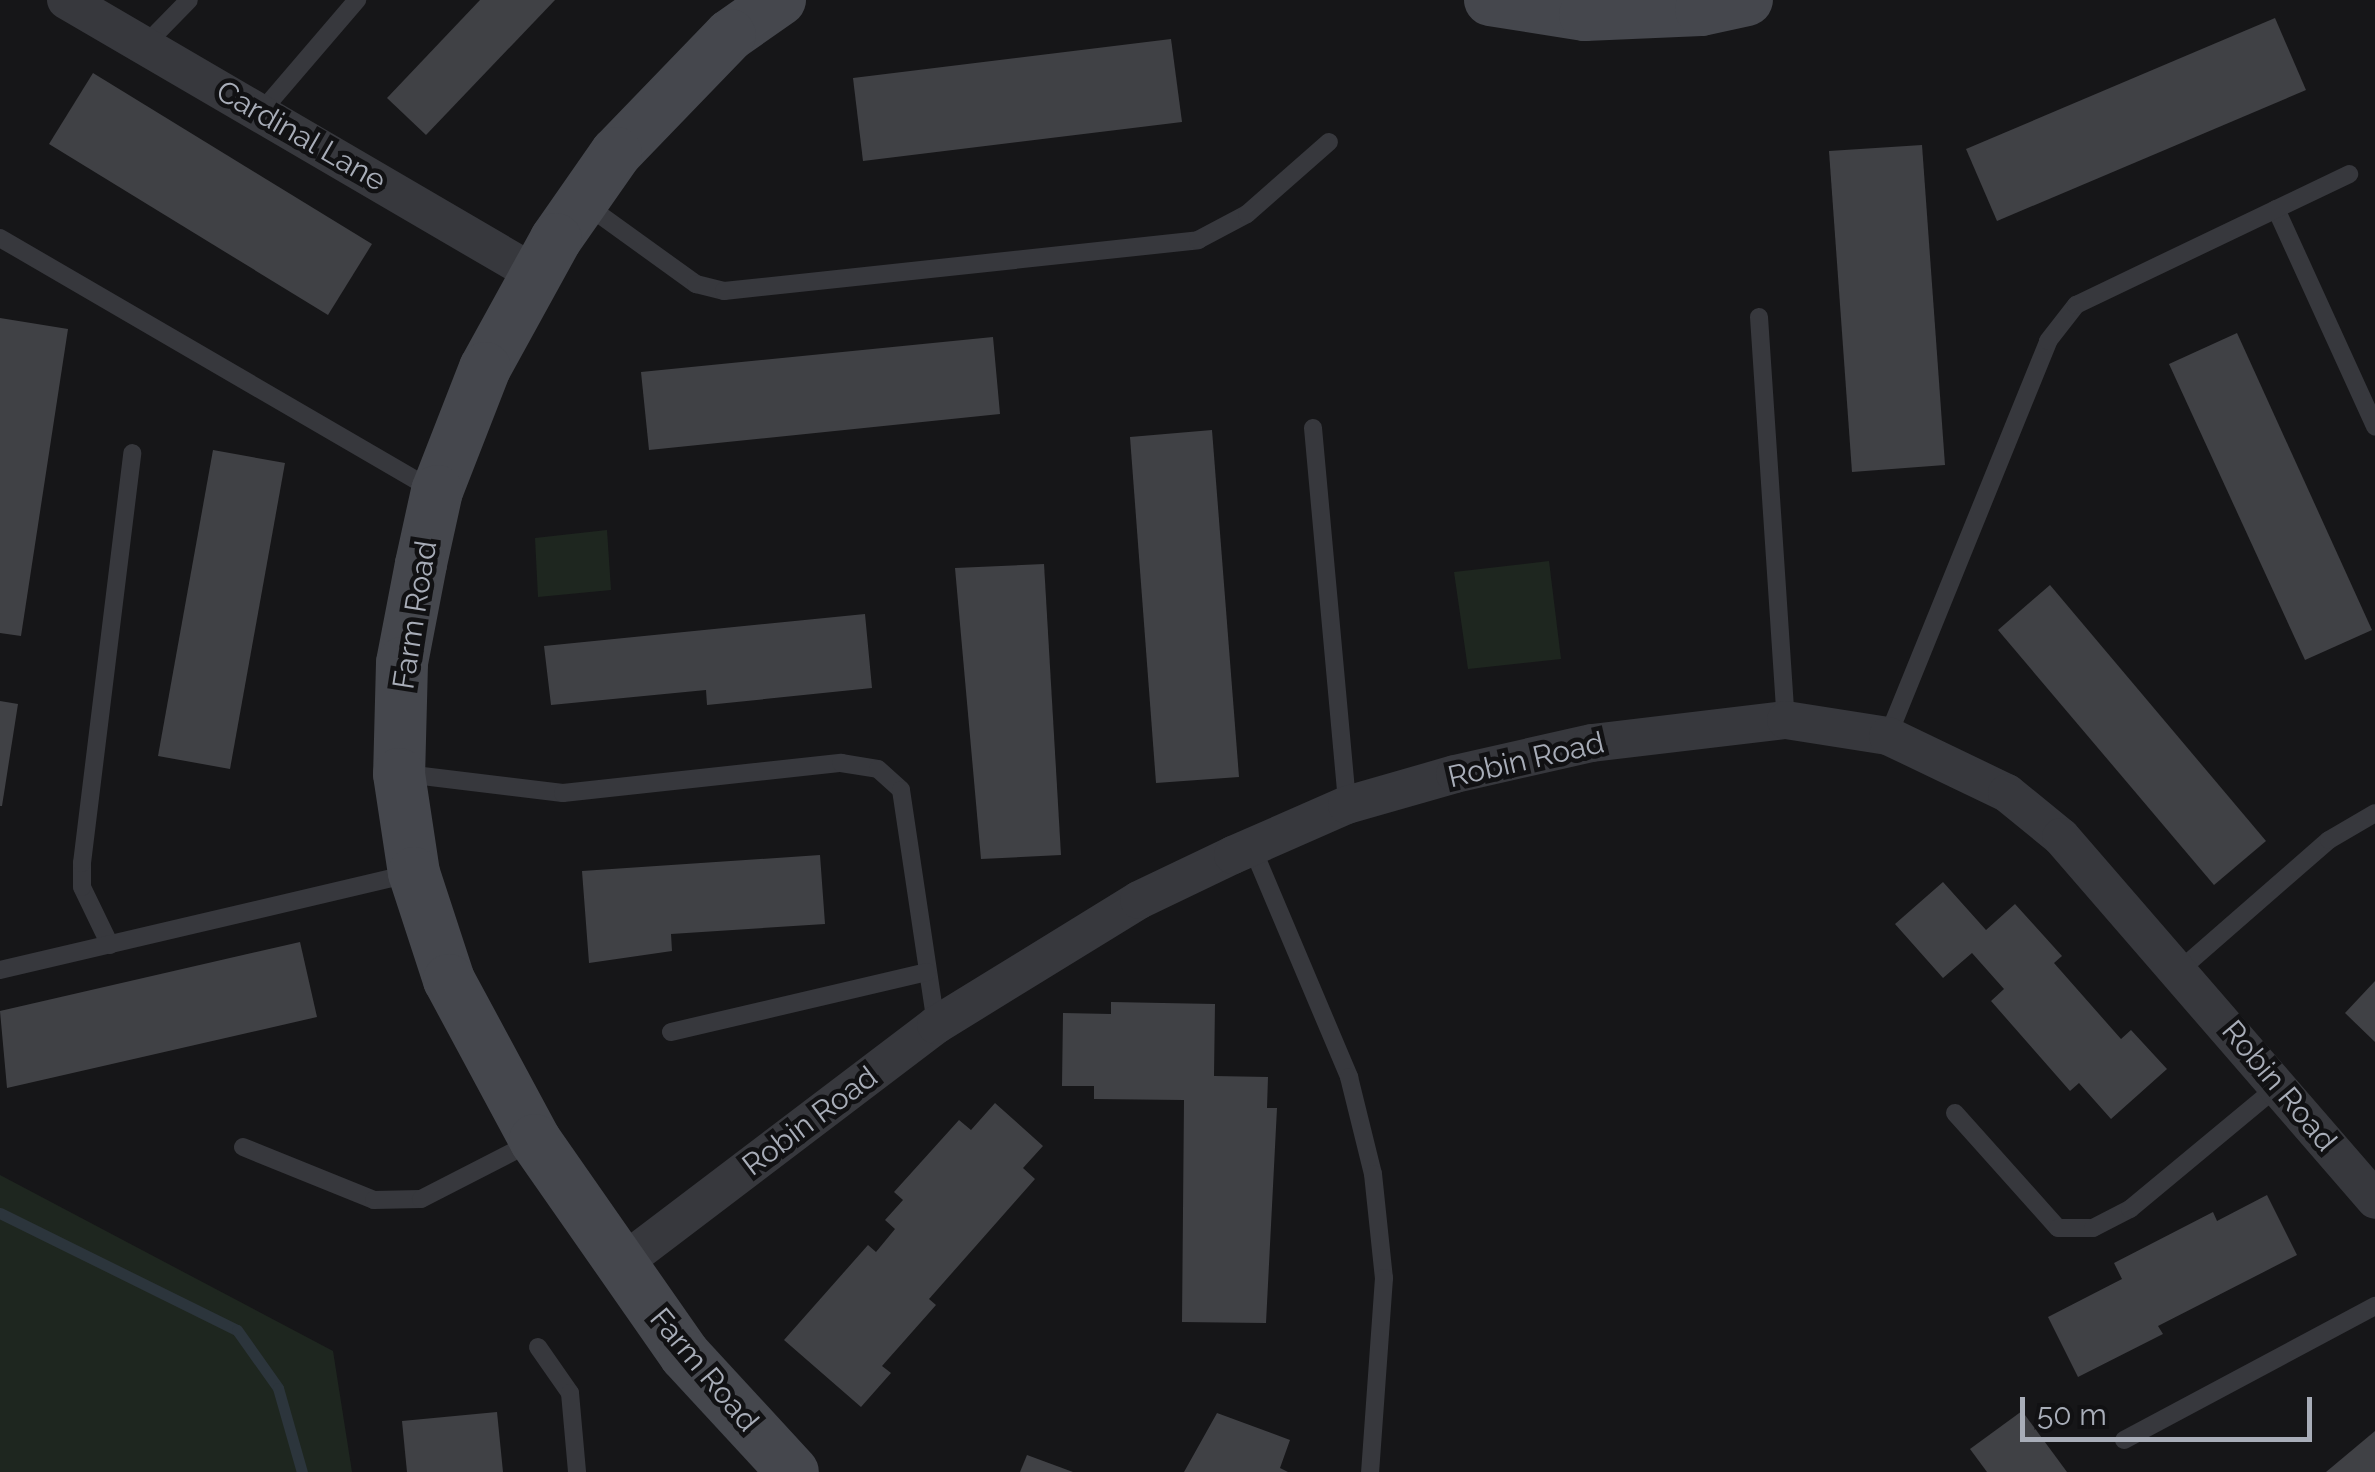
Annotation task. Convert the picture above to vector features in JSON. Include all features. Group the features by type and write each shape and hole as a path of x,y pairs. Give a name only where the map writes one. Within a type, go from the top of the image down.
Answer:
{"street":[{"name":"Cardinal Lane","path":"66,0 535,274"},
{"name":"Farm Road","path":"780,0 673,88 580,201 535,274 485,368 437,491 402,662 399,774 414,873 449,980 536,1140 686,1355 794,1472"},
{"path":"1490,0 1585,14 1701,10 1747,0"},
{"name":"Robin Road","path":"620,1265 936,1025 1140,900 1252,847 1347,805 1592,743 1786,720 1888,736 2007,793 2062,838 2180,969 2374,1198"}],"lane":[{"path":"144,46 189,0"},
{"path":"261,112 357,0"},
{"path":"580,201 696,284 724,291 1198,240 1246,214 1328,142"},
{"path":"1888,736 2048,341 2076,305 2349,174"},
{"path":"2276,209 2375,426"},
{"path":"0,238 437,491"},
{"path":"1759,318 1786,720"},
{"path":"1313,428 1347,805"},
{"path":"110,945 82,887 82,862 132,453"},
{"path":"399,774 512,781 563,793 841,764 878,769 901,790 936,1025"},
{"path":"2180,969 2329,840 2375,813"},
{"path":"1252,847 1349,1077 1373,1174 1384,1278 1370,1472"},
{"path":"0,970 414,873"},
{"path":"672,1032 927,972"},
{"path":"1955,1113 2058,1228 2092,1228 2130,1209 2278,1085"},
{"path":"242,1147 374,1200 421,1198 536,1140"},
{"path":"2124,1440 2375,1306"},
{"path":"538,1346 570,1393 576,1472"}],"shaded area":[{"path":"607,530 611,590 538,597 535,538"},
{"path":"1549,561 1561,659 1468,669 1454,572"},
{"path":"0,1175 333,1351 352,1472 0,1472"}],"building":[{"path":"480,0 555,0 426,135 387,98"},
{"path":"2275,18 2306,90 1997,221 1966,149"},
{"path":"1171,39 1182,122 863,161 853,78"},
{"path":"93,73 372,244 328,315 49,144"},
{"path":"1922,145 1945,465 1852,472 1829,151"},
{"path":"0,318 68,329 21,636 0,633"},
{"path":"2237,333 2372,630 2305,660 2169,364"},
{"path":"993,337 1000,414 649,450 641,372"},
{"path":"1212,430 1239,777 1156,783 1130,437"},
{"path":"213,450 285,463 230,769 158,756"},
{"path":"1044,564 1061,855 981,859 955,568"},
{"path":"2050,585 2266,841 2214,885 1998,630"},
{"path":"865,614 872,688 707,705 706,690 551,705 544,646"},
{"path":"0,701 18,704 2,806 0,806"},
{"path":"820,855 825,924 671,934 672,951 589,963 582,871"},
{"path":"1943,882 1986,930 2015,904 2062,956 2054,963 2121,1039 2131,1030 2167,1069 2111,1119 2079,1083 2070,1091 1991,1001 2004,989 1972,953 1943,978 1895,924"},
{"path":"300,942 317,1017 7,1088 0,1011"},
{"path":"2375,981 2375,1042 2345,1013"},
{"path":"1111,1002 1215,1004 1214,1076 1268,1077 1267,1108 1277,1108 1266,1323 1182,1322 1184,1100 1094,1099 1094,1086 1062,1086 1063,1013 1111,1014"},
{"path":"995,1103 1043,1146 1023,1168 1035,1179 929,1299 936,1305 882,1366 891,1373 861,1407 784,1340 868,1245 876,1252 895,1229 885,1220 903,1200 894,1192 959,1120 971,1130"},
{"path":"2267,1195 2297,1255 2158,1326 2163,1334 2078,1377 2048,1317 2122,1279 2114,1263 2213,1212 2217,1221"},
{"path":"2022,1411 2067,1472 1987,1472 1970,1449"},
{"path":"497,1412 503,1472 407,1472 402,1421"},
{"path":"1217,1413 1290,1440 1280,1468 1288,1472 1184,1472"},
{"path":"2375,1431 2375,1472 2326,1472"},
{"path":"1027,1455 1073,1472 1020,1472"}],"waterway":[{"path":"0,1213 237,1330 278,1388 302,1472"}]}
